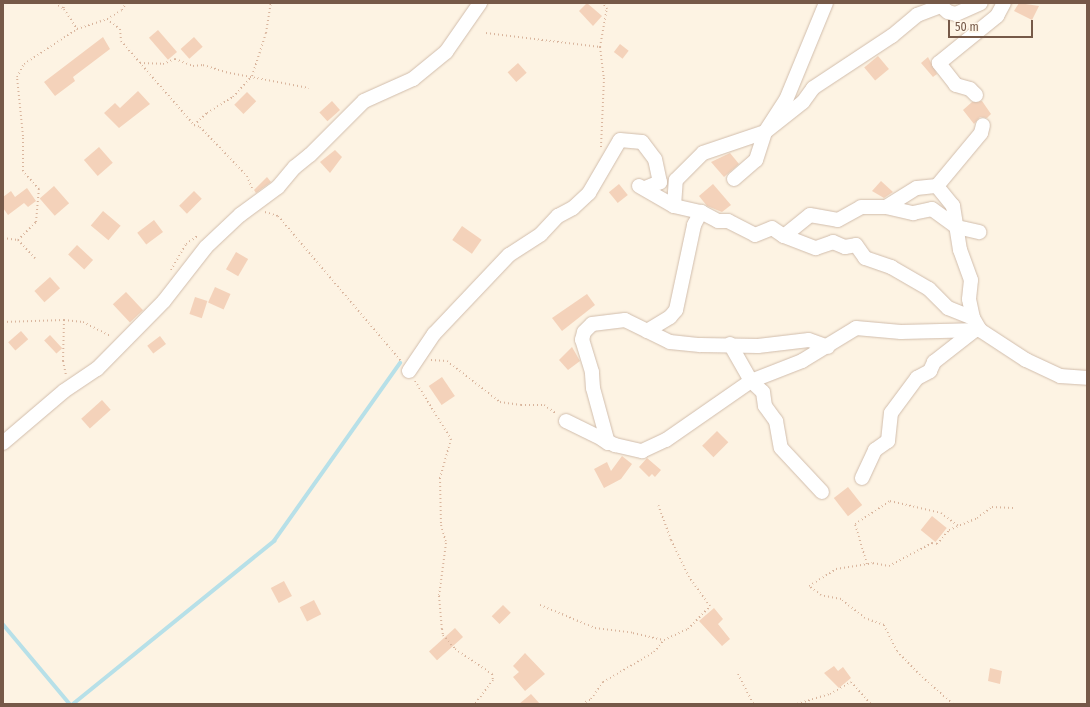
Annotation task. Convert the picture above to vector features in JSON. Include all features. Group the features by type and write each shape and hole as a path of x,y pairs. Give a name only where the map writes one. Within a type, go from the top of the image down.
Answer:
{"street":[{"path":"3,443 74,384 97,369 164,301 206,246 240,215 278,188 295,167 310,155 364,101 414,79 446,52 480,3"},
{"path":"674,206 676,180 703,153 765,132 802,102 812,88 892,36 906,22 940,4 948,12 956,14 981,3"},
{"path":"976,95 970,89 956,86 939,63 997,16 1004,3"},
{"path":"734,179 756,160 765,132 786,100 823,4"},
{"path":"886,207 917,188 937,186 981,133 983,125"},
{"path":"409,371 434,334 509,255 541,234 558,216 573,208 589,193 620,140 642,142 655,159 660,182"},
{"path":"676,180 667,178 660,182 642,187 674,206 701,212 718,221 728,221 755,235 772,228 784,236 816,248 833,242 845,247 856,245 865,258 892,267 929,289 948,308 1026,360 1053,372 1087,378"},
{"path":"937,186 954,206 960,250 971,280 969,298 976,326"},
{"path":"784,236 810,215 838,220 861,207 886,207 913,213 932,209 957,228 979,232"},
{"path":"648,331 670,317 676,310 694,225 701,212"},
{"path":"608,442 593,388 592,372 582,340 584,332 592,324 601,321 625,320 670,342 700,345 730,344 758,346 809,340 828,346"},
{"path":"566,421 608,442 642,451 666,440 751,381 802,361 856,328 901,332 976,326"},
{"path":"862,478 875,450 888,440 891,413 917,378 930,371 934,362 976,326"},
{"path":"730,344 751,381 764,392 765,406 776,421 780,448 822,492"}],"path":[{"path":"55,3 64,9"},
{"path":"63,3 64,9 77,30"},
{"path":"18,240 36,222 39,189 23,171 23,136 17,77 24,64 77,30 107,20 122,10 126,3"},
{"path":"194,125 207,113 233,97 252,76 266,34 271,3"},
{"path":"603,3 607,10 600,47 604,78 600,154 603,168"},
{"path":"107,20 120,29 121,41 138,63 194,125 200,127 248,176 260,211 278,216 409,371 451,439 440,478 441,525 446,543 439,596 443,635 455,649 492,674 493,680 475,704"},
{"path":"486,33 600,47"},
{"path":"138,63 163,64 175,59 194,66 203,65 230,73 309,88"},
{"path":"3,238 18,240 35,258"},
{"path":"64,320 64,370 74,384"},
{"path":"3,322 64,320 83,322 112,336"},
{"path":"427,360 447,361 500,402 521,405 544,405 566,421"},
{"path":"867,564 854,524 890,501 941,513 958,526"},
{"path":"582,704 591,699 603,682 654,652 664,640 688,629 710,606 689,577 671,540 658,505"},
{"path":"954,704 920,675 897,650 884,625 865,618 841,599 821,595 809,586 836,569 867,564 889,566 932,542 937,544 949,530 977,518 992,507 1013,508"},
{"path":"540,605 595,628 633,633 664,640"},
{"path":"738,674 752,704"},
{"path":"797,704 830,694 851,682 870,704"}],"building":[{"path":"587,3 602,16 593,26 579,11"},
{"path":"1019,3 1039,6 1032,20 1014,11"},
{"path":"158,30 177,52 168,60 149,38"},
{"path":"103,37 110,49 73,77 75,81 55,96 44,82"},
{"path":"194,37 203,47 189,59 181,49"},
{"path":"620,44 629,51 623,59 614,52"},
{"path":"878,56 889,69 875,81 864,68"},
{"path":"928,57 937,74 933,77 921,63"},
{"path":"518,63 527,73 516,82 508,72"},
{"path":"138,91 150,104 119,128 104,113 115,103 120,108"},
{"path":"247,92 256,101 243,114 234,105"},
{"path":"332,101 340,110 327,121 319,112"},
{"path":"982,101 991,114 987,118 980,117 974,124 963,110 972,102"},
{"path":"99,147 113,163 98,176 84,160"},
{"path":"335,150 342,157 330,173 320,162"},
{"path":"730,153 739,164 724,177 711,162"},
{"path":"267,177 271,182 256,193 254,190"},
{"path":"881,181 893,192 884,198 872,191"},
{"path":"619,184 628,195 618,203 609,192"},
{"path":"713,184 731,205 722,212 707,206 699,196"},
{"path":"54,186 69,203 55,216 40,198"},
{"path":"27,188 36,201 28,207 24,203 8,215 3,208 3,197 11,191 15,197"},
{"path":"194,191 202,199 187,214 179,206"},
{"path":"103,211 121,226 108,240 91,226"},
{"path":"154,220 163,232 146,245 137,233"},
{"path":"462,226 482,240 472,254 452,240"},
{"path":"77,245 93,260 84,270 68,255"},
{"path":"236,252 248,259 238,276 226,269"},
{"path":"50,277 60,288 44,302 34,291"},
{"path":"215,287 231,294 224,309 208,303"},
{"path":"126,292 143,310 130,323 113,304"},
{"path":"587,294 595,305 562,331 552,318"},
{"path":"195,297 207,301 202,318 189,314"},
{"path":"21,331 28,339 15,350 8,342"},
{"path":"50,335 62,348 56,354 44,340"},
{"path":"160,336 166,344 153,354 147,346"},
{"path":"572,347 580,361 568,370 559,360"},
{"path":"442,377 455,396 442,405 429,386"},
{"path":"102,400 111,410 90,428 81,419"},
{"path":"717,431 728,442 713,457 702,446"},
{"path":"622,456 632,464 621,479 604,488 594,469 607,462 611,471"},
{"path":"647,458 661,470 655,477 652,474 649,477 639,467"},
{"path":"848,487 862,505 848,516 834,498"},
{"path":"932,516 947,528 935,542 921,530"},
{"path":"284,581 292,596 279,603 271,588"},
{"path":"314,600 321,614 307,622 300,607"},
{"path":"503,605 511,613 499,624 492,616"},
{"path":"714,608 723,619 718,624 730,639 722,646 699,621"},
{"path":"455,628 463,637 437,660 429,651"},
{"path":"525,653 545,674 525,691 513,677 519,672 513,666"},
{"path":"834,666 838,671 843,667 851,678 839,688 824,673"},
{"path":"990,668 1002,671 1000,684 988,681"},
{"path":"531,694 540,704 519,704"}],"waterway":[{"path":"73,704 274,541 400,363"},
{"path":"3,624 70,704"}]}
